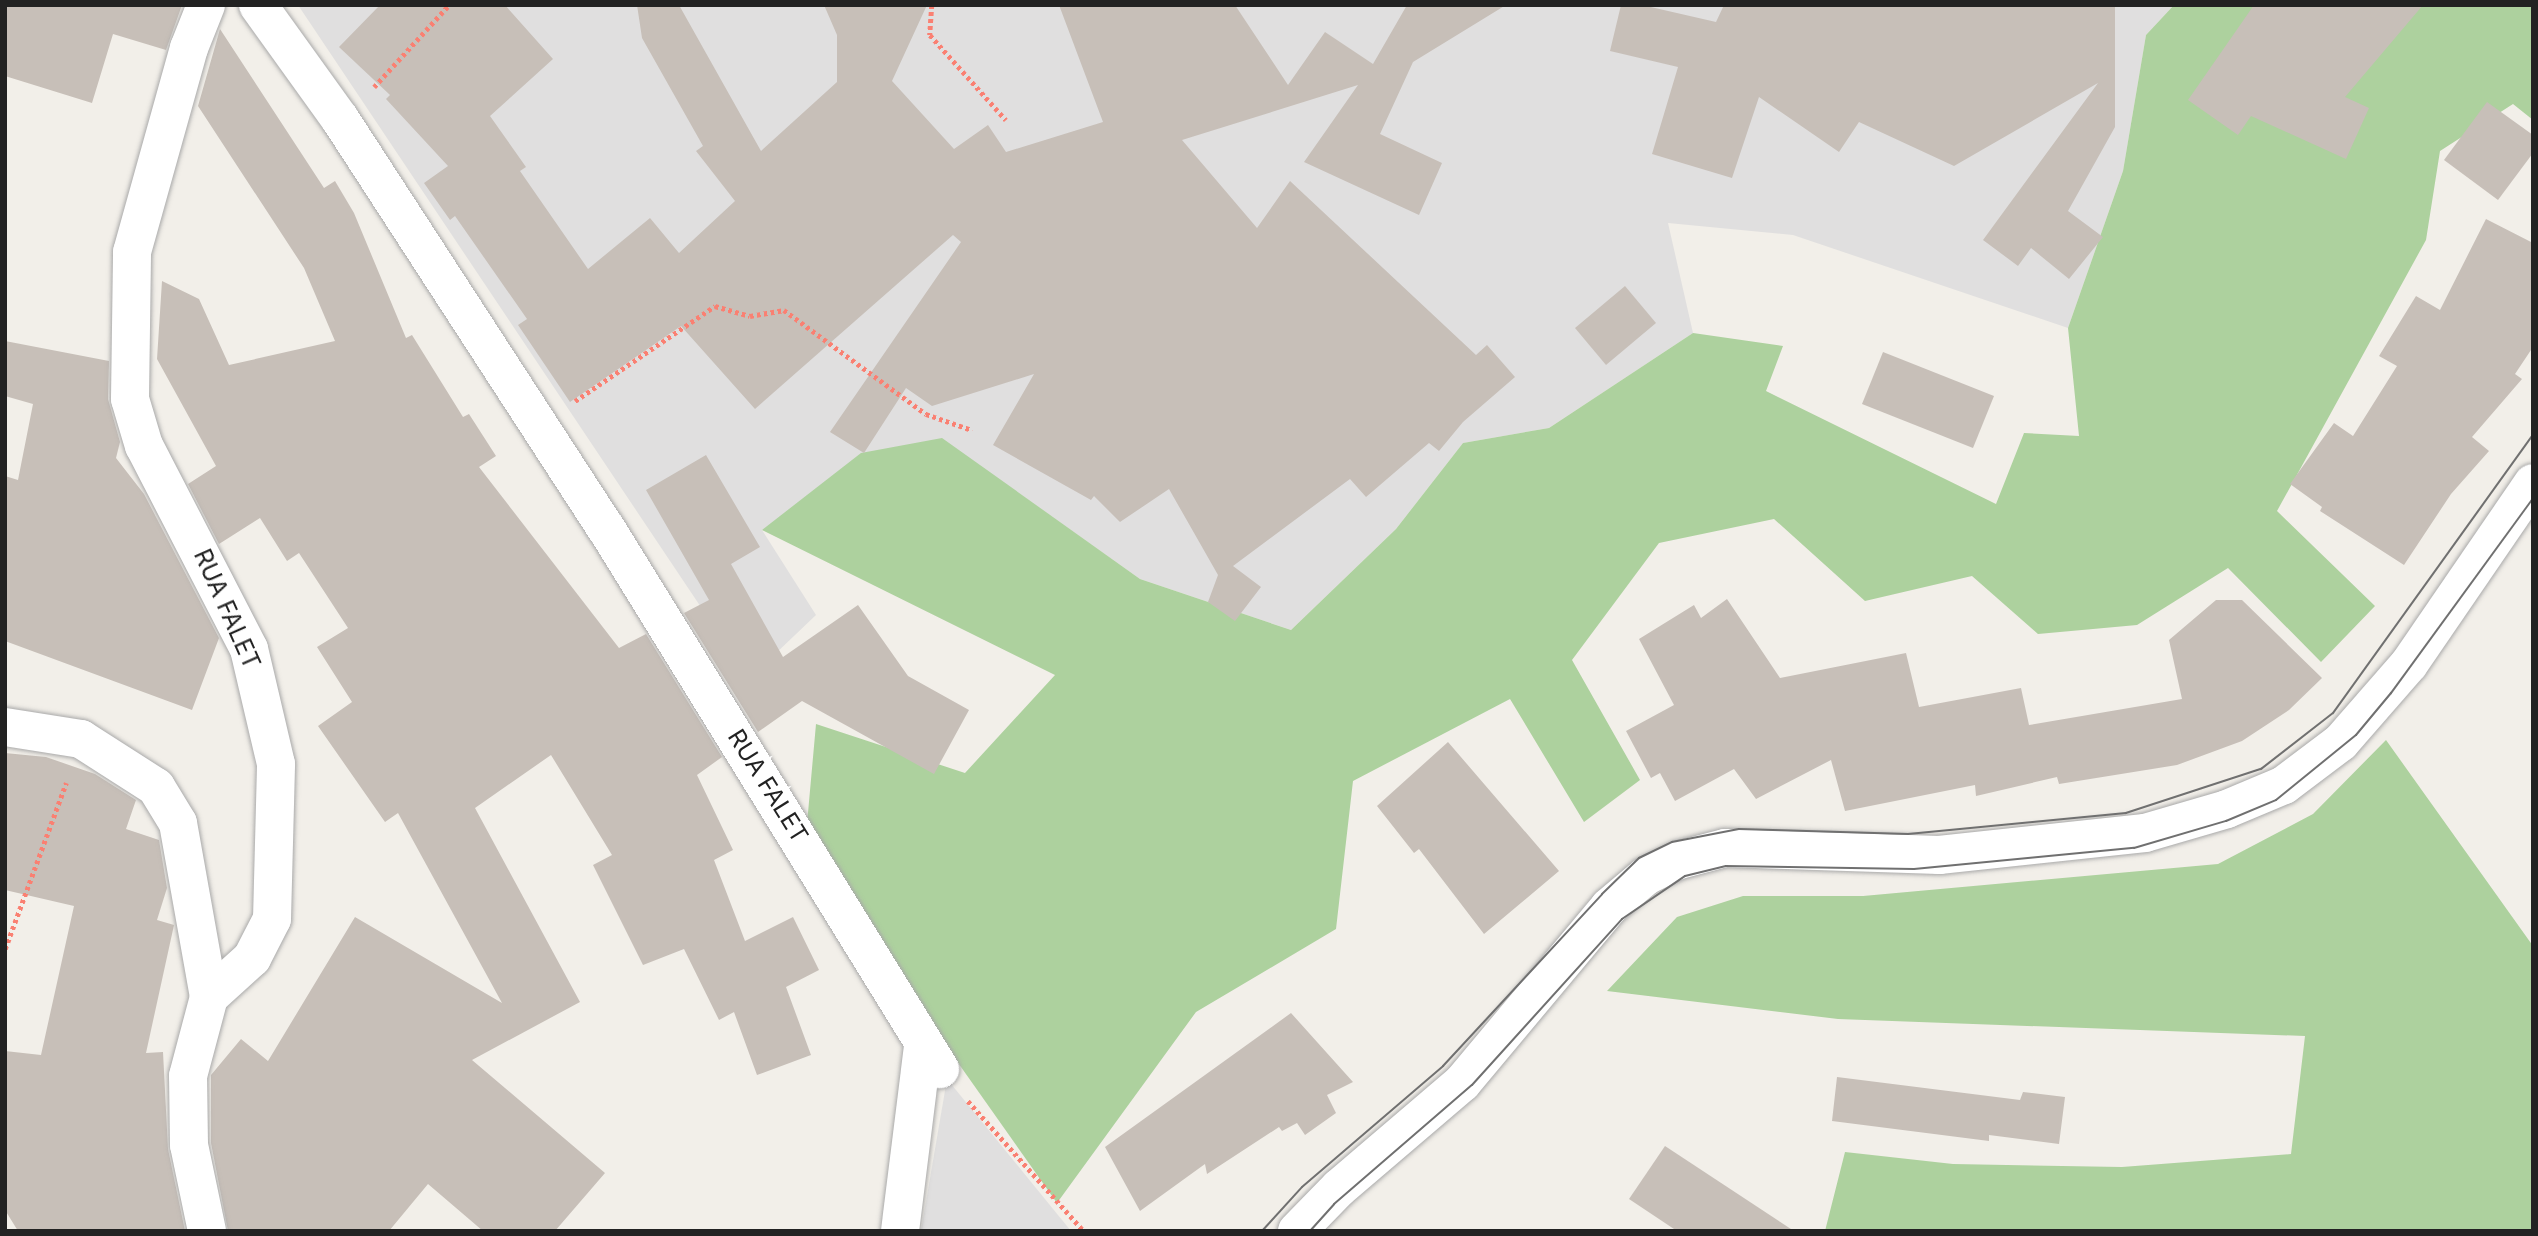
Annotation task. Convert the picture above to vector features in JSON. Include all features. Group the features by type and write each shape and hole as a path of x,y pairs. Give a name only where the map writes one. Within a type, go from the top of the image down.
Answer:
{"street":[{"name":"RUA FALET","path":"206,5 189,48 132,252 130,400 144,446 249,649 276,764 272,919 252,958 209,997"},
{"name":"RUA FALET","path":"258,5 340,119 540,426 792,822 932,1057"},
{"path":"1297,1231 1339,1188 1462,1083 1609,907 1646,876 1679,860 1725,848 1939,855 2145,833 2227,809 2284,785 2341,743 2409,664 2533,483"},
{"path":"5,727 81,739 156,787 178,823 209,997 188,1076 189,1145 207,1231"},
{"path":"900,1231 932,1057"}],"path":[{"path":"394,68 449,5"},
{"path":"932,5 930,35 1006,120"},
{"path":"540,426 715,306 750,316 784,310 926,414 972,430"},
{"path":"5,948 81,739"},
{"path":"932,1057 1084,1231"}],"shaded area":[{"path":"298,5 2174,5 2146,35 2123,171 2068,328 1793,235 1668,223 1693,333 1549,428 1463,443 1396,529 1291,630 1140,579 942,439 762,530 816,615 749,679"},
{"path":"947,1079 1071,1231 921,1231"}],"green space":[{"path":"2174,5 2533,5 2533,120 2513,104 2440,151 2426,240 2277,511 2375,606 2321,662 2228,568 2137,625 2038,634 1972,576 1865,601 1774,519 1659,543 1572,660 1640,780 1584,822 1510,699 1353,781 1336,929 1196,1012 1057,1203 805,846 816,724 965,773 1055,675 762,530 861,453 942,438 1140,579 1291,630 1396,529 1463,443 1549,428 1693,333 1783,346 1766,391 1996,504 2024,433 2079,436 2068,328 2123,171 2146,35"},
{"path":"2386,740 2533,946 2533,1231 1825,1231 1845,1152 1953,1164 2122,1167 2291,1154 2305,1036 1838,1019 1607,991 1677,917 1743,896 1863,896 2218,864 2313,814"}],"building":[{"path":"5,5 182,5 166,50 113,34 92,103 5,76"},
{"path":"380,5 505,5 553,59 490,116 526,167 520,171 588,269 650,218 679,253 735,201 696,151 703,146 642,38 637,5 679,5 761,151 837,82 837,35 824,5 927,5 892,81 954,149 988,125 1006,152 1103,122 1059,5 1235,5 1288,85 1325,32 1373,64 1407,5 1506,5 1413,62 1380,134 1442,163 1419,215 1304,162 1358,85 1182,140 1257,228 1290,181 1476,355 1487,345 1515,377 1463,422 1439,451 1429,443 1366,497 1350,479 1233,566 1261,587 1235,621 1208,602 1218,575 1169,489 1120,522 1094,496 1091,500 993,445 1034,374 932,406 906,388 864,453 830,432 961,242 953,235 755,409 681,326 570,402 518,325 527,319 455,216 450,220 424,183 448,166 386,99 390,95 339,47"},
{"path":"1621,5 1642,5 1716,22 1724,5 2115,7 2115,127 2068,211 2103,237 2069,279 2031,248 2018,266 1983,240 2098,83 1954,166 1859,122 1839,152 1759,97 1732,178 1652,154 1678,67 1610,51"},
{"path":"2254,5 2423,5 2345,97 2369,108 2346,159 2251,116 2238,135 2188,100"},
{"path":"220,29 324,188 335,181 354,213 406,338 412,335 463,417 469,414 496,456 479,467 619,648 646,634 722,757 697,775 733,850 714,860 745,941 793,917 819,970 786,987 811,1055 757,1075 734,1012 719,1020 684,949 643,965 593,865 612,855 551,755 475,808 580,1002 472,1060 605,1173 555,1231 483,1231 428,1184 389,1231 228,1231 211,1143 211,1075 241,1039 268,1061 355,917 502,1003 398,813 385,822 318,726 352,702 317,647 348,628 299,553 287,561 260,518 219,544 188,484 216,466 157,359 162,281 199,299 229,365 335,341 304,268 198,106"},
{"path":"2487,102 2533,135 2533,153 2498,200 2444,160"},
{"path":"2486,219 2533,243 2533,347 2515,374 2522,379 2472,437 2489,451 2451,494 2404,565 2320,511 2322,507 2290,484 2334,423 2353,436 2397,366 2379,356 2416,296 2440,310"},
{"path":"1625,286 1656,323 1606,365 1575,328"},
{"path":"5,341 109,361 108,399 120,442 116,458 144,494 219,638 192,710 5,641 5,476 18,480 33,404 5,396"},
{"path":"1883,352 1994,396 1973,448 1862,404"},
{"path":"706,455 760,547 731,564 783,657 858,605 908,676 969,710 934,774 802,701 758,732 684,613 709,600 646,490"},
{"path":"1727,599 1780,678 1906,653 1919,707 2021,688 2029,725 2182,699 2169,640 2216,600 2242,600 2322,678 2289,710 2242,741 2177,765 2059,784 2057,777 1976,796 1975,785 1845,811 1831,760 1756,799 1734,769 1675,801 1660,773 1651,778 1626,731 1674,705 1639,639 1694,605 1701,618"},
{"path":"1448,742 1559,871 1484,934 1419,849 1414,853 1377,806"},
{"path":"5,753 46,757 95,774 136,800 126,829 159,840 167,888 157,920 174,925 146,1053 163,1052 168,1149 185,1231 18,1231 5,1210 5,1051 41,1055 74,906 5,890"},
{"path":"1291,1013 1353,1082 1327,1095 1336,1113 1305,1135 1297,1123 1282,1131 1279,1127 1207,1174 1205,1164 1140,1211 1105,1147"},
{"path":"1837,1077 2020,1100 2023,1092 2065,1097 2059,1144 1989,1135 1989,1141 1832,1121"},
{"path":"1665,1146 1794,1231 1677,1231 1629,1199"}],"tram line":[{"path":"1262,1231 1302,1187 1443,1066 1602,894 1639,858 1672,842 1739,829 1908,834 2126,813 2261,769 2333,713 2533,435"},
{"path":"1310,1231 1334,1204 1472,1085 1622,919 1685,876 1726,866 1914,869 2134,848 2226,821 2276,800 2356,735 2391,693 2533,498"}]}
